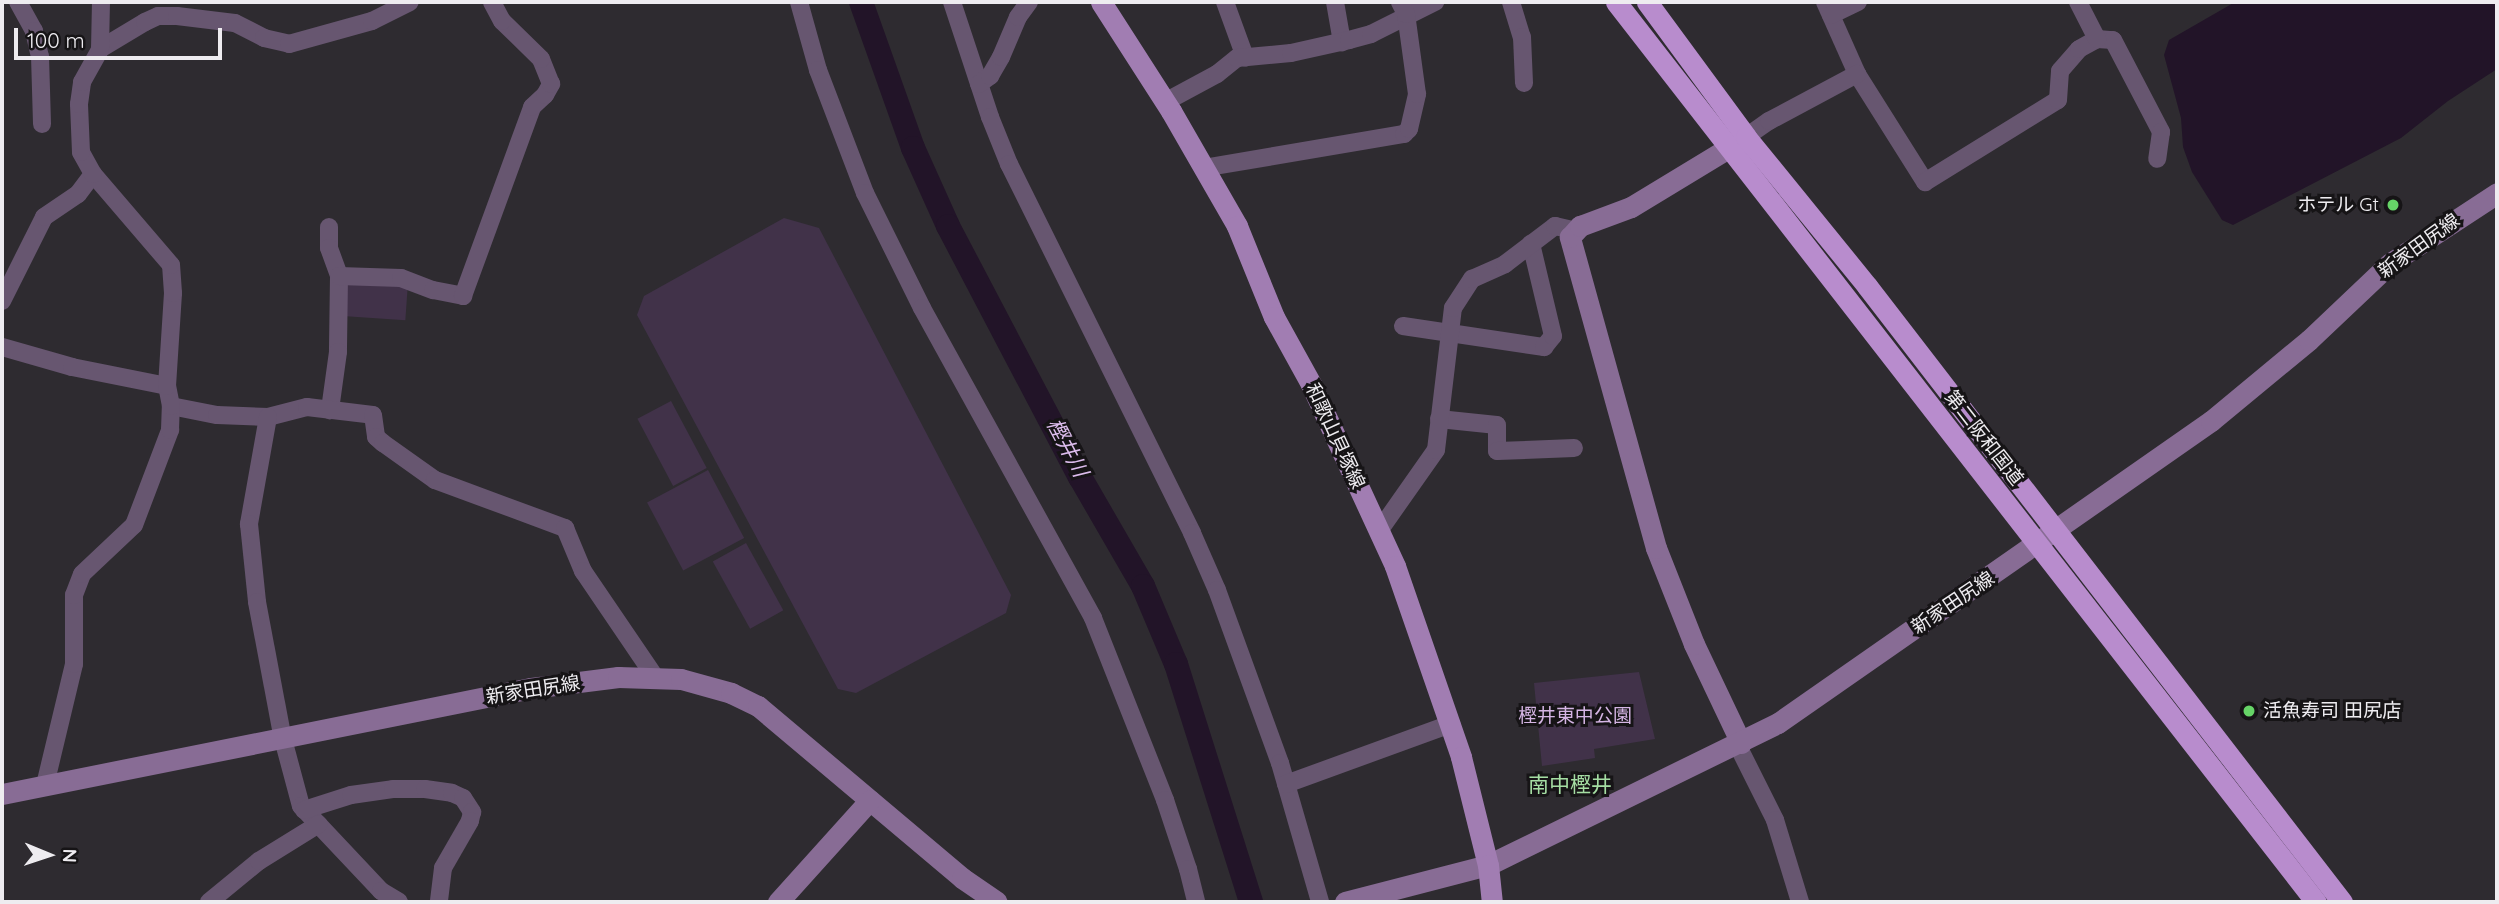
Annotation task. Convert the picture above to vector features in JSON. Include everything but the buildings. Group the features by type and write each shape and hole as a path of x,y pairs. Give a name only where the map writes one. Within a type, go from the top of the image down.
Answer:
{"highway":[{"name":"第二阪和国道","path":"1616,2 1867,286 2342,902"},
{"name":"第二阪和国道","path":"1647,2 1738,142 2037,545 2316,902"}],"main road":[{"name":"和歌山貝塚線","path":"1105,3 1237,226 1274,317 1311,384 1402,583 1451,724 1488,865 1492,902"},
{"path":"1738,142 1631,207 1573,230 1570,237 1656,548 1694,645 1739,743"},
{"name":"新家田尻線","path":"1345,902 1488,865 1778,723 2056,532 2253,389 2389,264 2497,193"},
{"name":"新家田尻線","path":"2,794 531,688 618,677 655,677 707,685 758,706 962,878 998,902"},
{"path":"778,902 870,800"}],"street":[{"path":"18,2 34,32 40,56 41,124"},
{"path":"45,785 74,664 74,595 82,574 134,525 170,429 171,406 167,386 173,292 170,265 93,174 82,157 79,104 82,82 100,48 101,2"},
{"path":"100,48 158,16 235,23 264,38 289,44 373,21 410,2"},
{"path":"339,276 401,278 433,290 463,296 532,107 545,95 551,84 541,59 502,21 492,2"},
{"path":"799,2 818,70 865,193 922,309 1093,618 1165,800 1196,902"},
{"path":"952,2 1009,164 1192,533 1255,688 1320,902"},
{"path":"979,84 990,76 1018,17 1029,2"},
{"path":"1224,2 1245,57"},
{"path":"1335,2 1342,42"},
{"path":"1166,102 1217,74 1237,58 1291,53 1371,34 1403,8 1435,2"},
{"path":"1511,2 1521,37 1524,83"},
{"path":"1858,2 1828,8 1857,74 1925,182 2058,100 2060,71 2079,50 2097,39 2113,40 2161,132 2157,159"},
{"path":"2078,2 2097,39"},
{"path":"1203,168 1404,134 1409,129 1417,94 1403,8"},
{"path":"1738,142 1769,121 1857,74"},
{"path":"2,301 44,217 78,194 93,174"},
{"path":"1379,531 1436,450 1453,308 1472,279 1505,264 1555,226 1573,230"},
{"path":"329,228 329,248 339,276 338,352 330,410"},
{"path":"1403,326 1544,347 1553,337 1531,244"},
{"path":"2,347 72,367 167,386"},
{"path":"171,406 217,415 268,417 296,408 373,415 376,437 435,480 565,528 583,572 655,677"},
{"path":"268,417 248,524 257,602 284,739 304,810 382,891 399,902"},
{"path":"1439,419 1497,425 1497,452 1574,448"},
{"path":"1286,783 1451,724"},
{"path":"1739,743 1775,820 1800,902"},
{"path":"304,810 351,795 393,789 425,789 452,793 463,798 472,812 470,821 443,868 439,902"},
{"path":"209,902 259,861 319,824"}],"green space":[{"path":"784,218 819,228 1011,595 1006,613 856,693 838,689 637,315 644,296"},
{"path":"345,280 408,284 405,320 342,316"},
{"path":"671,401 707,468 673,486 637,419"},
{"path":"708,470 744,538 683,570 647,502"},
{"path":"746,543 783,610 750,629 713,561"},
{"name":"樫井東中公園","path":"1639,672 1655,739 1594,749 1595,758 1542,766 1534,683"}],"shaded area":[{"path":"2235,2 2497,2 2497,69 2448,101 2401,138 2233,225 2222,220 2192,172 2183,147 2181,118 2164,55 2169,40"}],"waterway":[{"name":"樫井川","path":"861,2 913,148 948,226 1080,477 1143,586 1176,664 1251,902"}],"place":[{"name":"ホテル Gt","path":"2393,205"},
{"name":"活魚寿司 田尻店","path":"2249,711"}],"district":[{"name":"南中樫井","path":"1570,784"}]}
